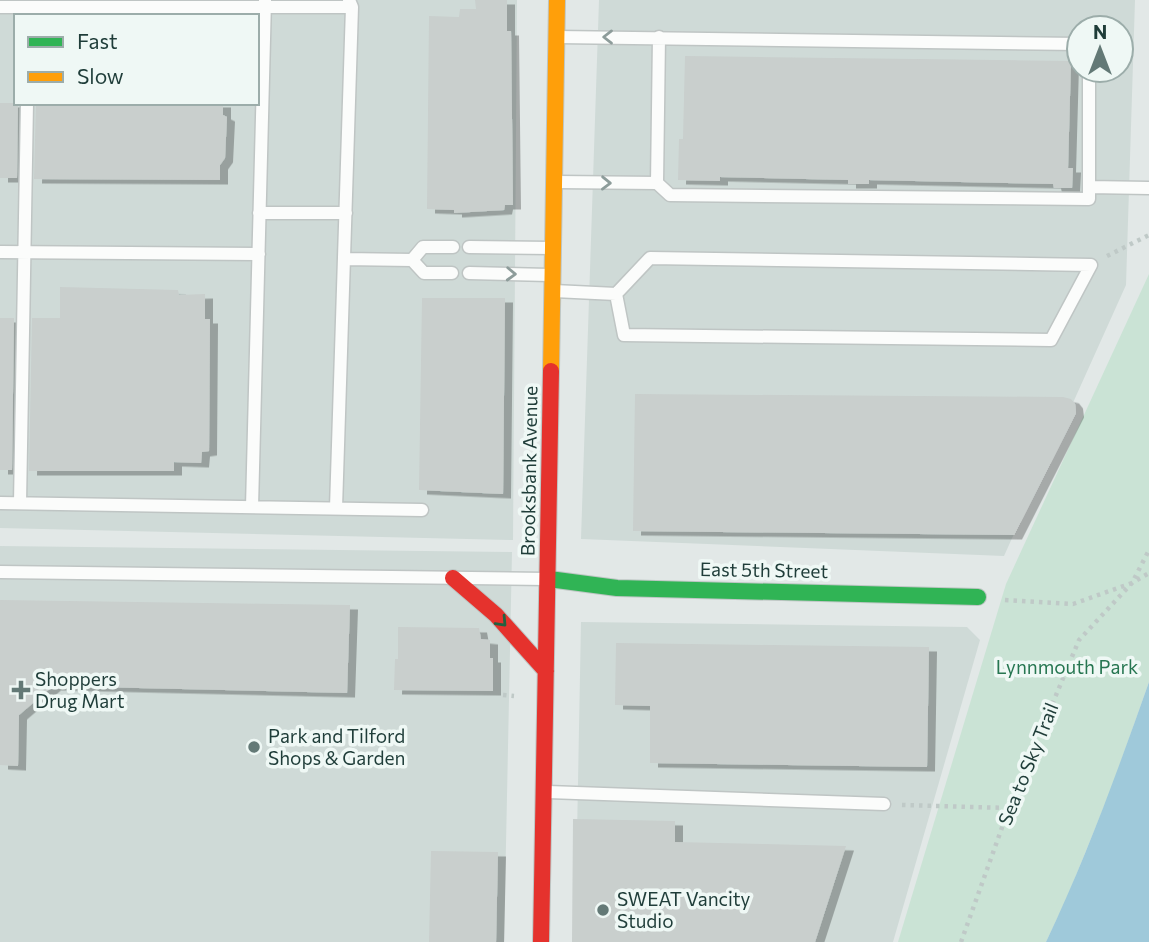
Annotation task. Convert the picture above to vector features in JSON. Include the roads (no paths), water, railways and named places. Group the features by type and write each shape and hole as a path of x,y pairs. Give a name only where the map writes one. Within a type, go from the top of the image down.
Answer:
{"main road":[{"name":"Brooksbank Avenue","path":"541,942 557,0"},
{"path":"453,578 496,615 546,671"},
{"name":"East 5th Street","path":"549,579 617,588 978,597"}],"lane":[{"path":"252,507 265,4"},
{"path":"0,7 28,12 265,4 351,4 336,508"},
{"path":"557,37 1065,44"},
{"path":"657,184 659,37"},
{"path":"555,182 657,184 670,195 1089,200 1089,84"},
{"path":"20,503 27,105"},
{"path":"1089,187 1149,188"},
{"path":"260,213 346,213"},
{"path":"412,260 423,247 453,247"},
{"path":"469,247 554,248"},
{"path":"0,252 259,254"},
{"path":"650,258 1091,265 1051,340 624,335 616,294 650,258"},
{"path":"344,259 412,260 424,273 452,273"},
{"path":"468,274 554,283 616,294"},
{"path":"0,502 422,510"},
{"path":"0,572 549,579"},
{"path":"544,792 884,804"}],"water":[{"path":"1149,682 1149,942 1046,942 1088,846"}],"place":[{"name":"Shoppers Drug Mart","path":"21,690"},
{"name":"Park and Tilford Shops & Garden","path":"254,747"},
{"name":"SWEAT Vancity Studio","path":"603,910"}],"park label":[{"name":"Lynnmouth Park","path":"1067,667"}]}
